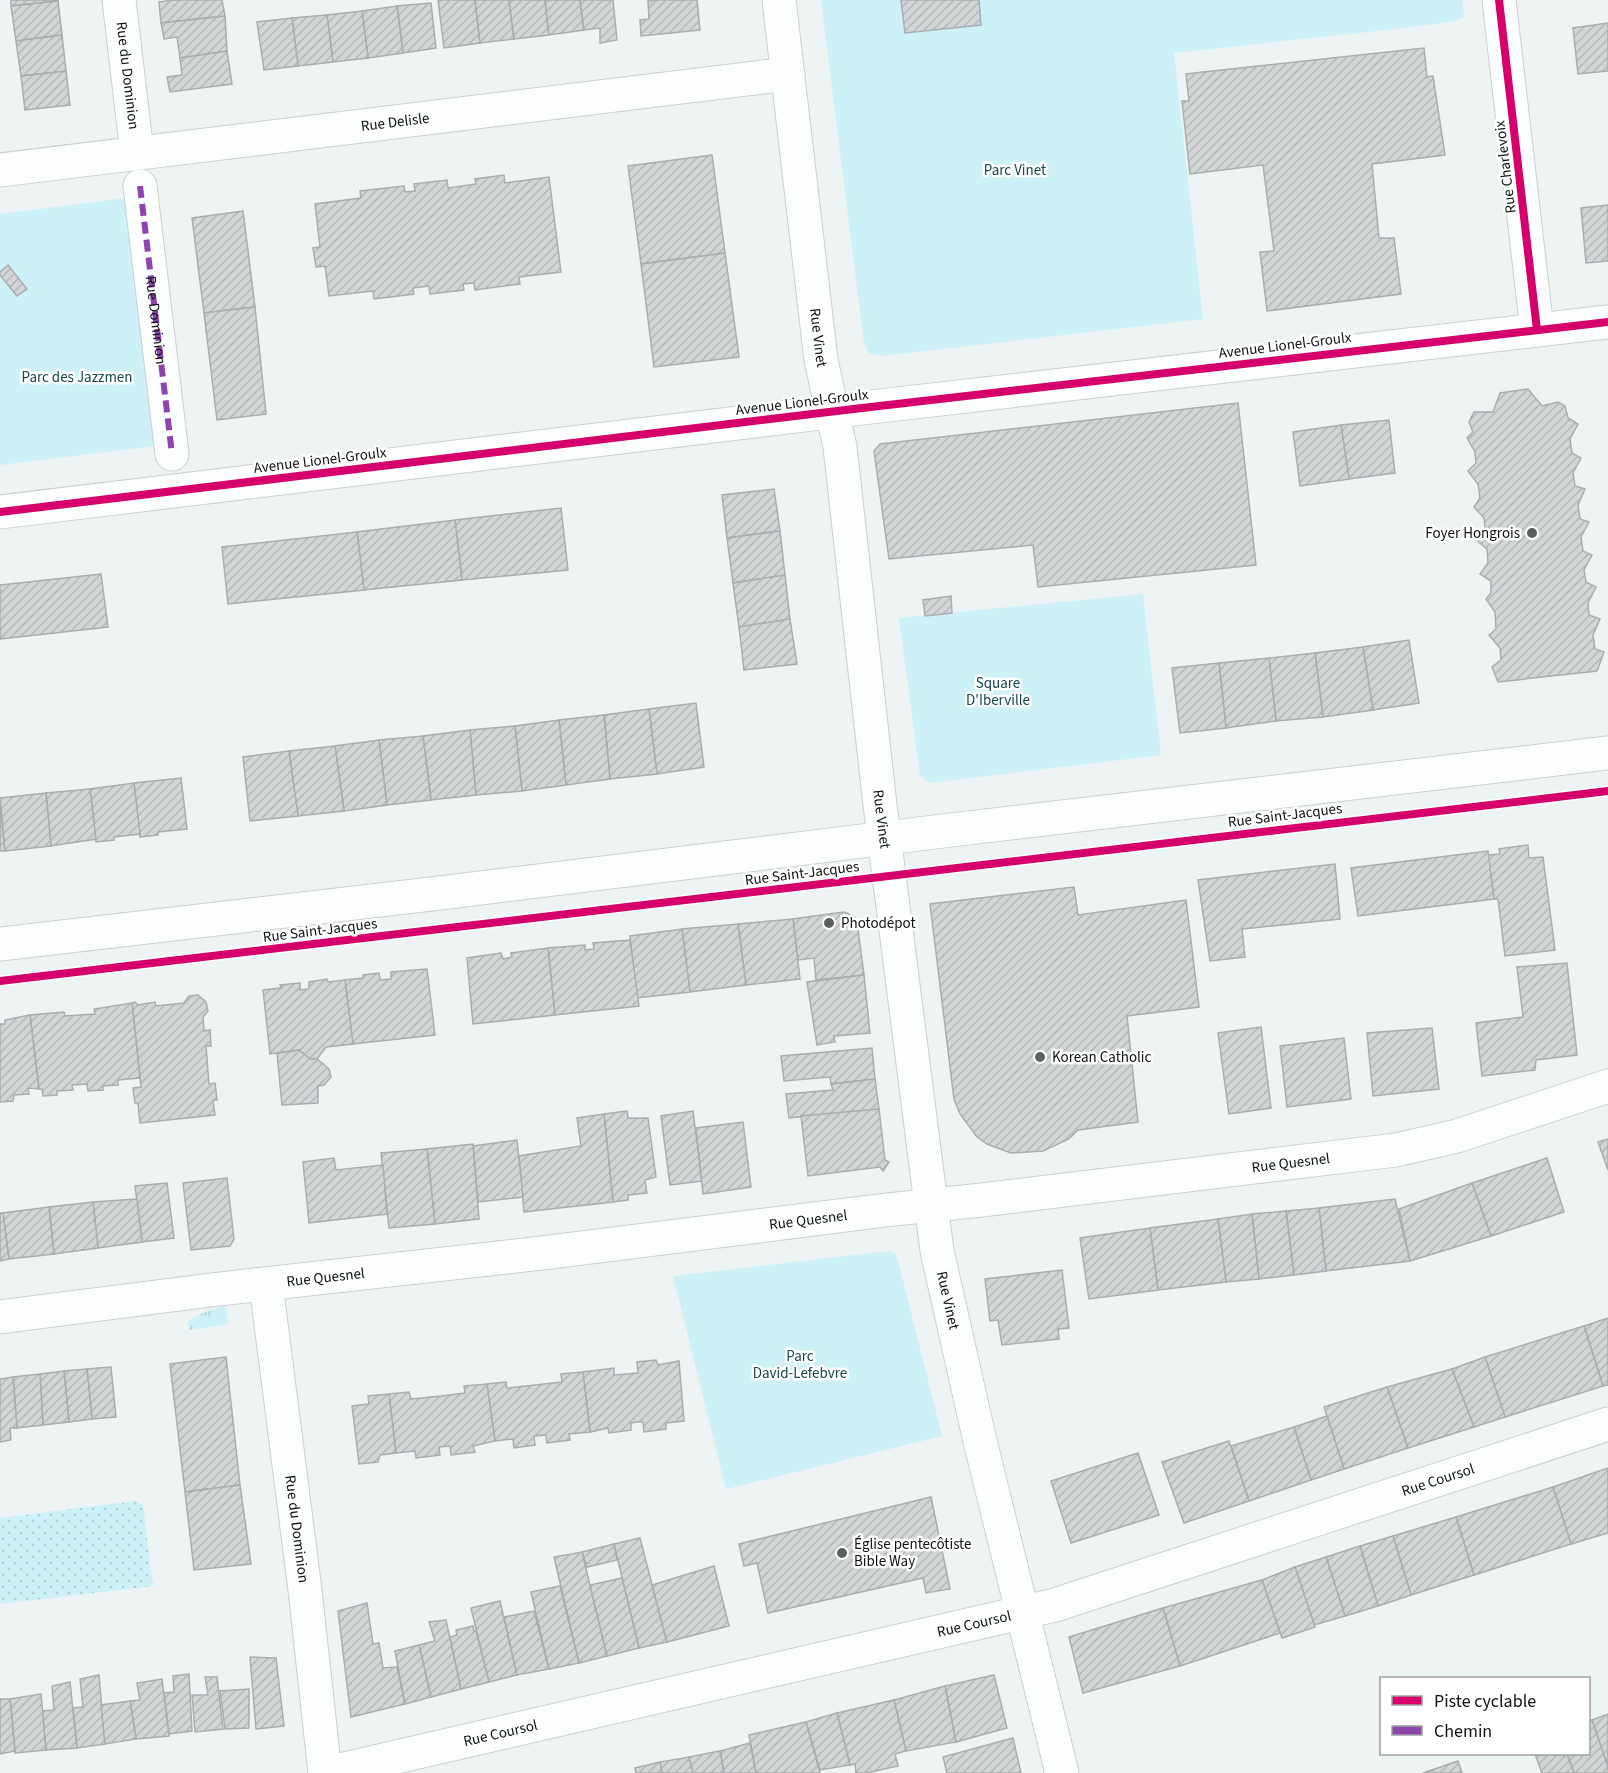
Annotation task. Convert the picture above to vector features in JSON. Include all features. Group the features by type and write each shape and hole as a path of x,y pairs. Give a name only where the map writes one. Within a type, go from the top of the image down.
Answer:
{"street":[{"name":"Rue du Dominion","path":"119,0 137,153"},
{"name":"Rue Vinet","path":"779,0 821,360 842,462 884,838 940,1266 1062,1773"},
{"name":"Rue Charlevoix","path":"1499,0 1537,330"},
{"name":"Rue Delisle","path":"0,170 788,74"},
{"name":"Rue Dominion","path":"140,186 172,454"},
{"name":"Avenue Lionel-Groulx","path":"0,512 831,411 1608,322"},
{"name":"Rue Saint-Jacques","path":"0,944 1608,753"},
{"name":"Rue Quesnel","path":"0,1317 1415,1147 1457,1136 1608,1086"},
{"name":"Rue du Dominion","path":"266,1285 326,1773"},
{"name":"Rue Coursol","path":"326,1773 1071,1600 1608,1424"}],"green space":[{"name":"Parc Vinet","path":"821,0 1462,0 1464,17 1456,21 1405,28 1174,53 1203,319 882,356 870,354 864,343"},
{"name":"Parc des Jazzmen","path":"135,197 163,445 0,465 0,214"},
{"name":"Square D'Iberville","path":"1143,594 1161,755 930,783 920,776 899,618"},
{"name":"Parc David-Lefebvre","path":"889,1251 895,1253 897,1257 942,1436 726,1489 673,1276"},
{"path":"226,1306 228,1324 189,1330 188,1321 210,1310"},
{"path":"135,1501 143,1505 153,1586 0,1604 0,1518"}],"building":[{"path":"11,0 58,0 58,1 11,6"},
{"path":"222,0 225,16 161,23 159,2"},
{"path":"438,0 475,0 480,43 444,48"},
{"path":"475,0 509,0 514,39 480,43"},
{"path":"509,0 545,0 549,35 514,39"},
{"path":"545,0 580,0 584,30 549,35"},
{"path":"580,0 613,0 617,40 600,43 600,28 584,30"},
{"path":"697,0 700,30 641,36 640,20 649,19 648,1"},
{"path":"901,0 979,0 981,25 905,33"},
{"path":"58,1 62,35 16,41 11,6"},
{"path":"431,3 436,48 403,53 397,6"},
{"path":"397,6 403,53 368,58 362,11"},
{"path":"362,11 368,58 333,62 327,15"},
{"path":"327,15 333,62 298,66 292,18"},
{"path":"225,16 227,51 180,58 177,37 164,39 161,23"},
{"path":"292,18 298,66 264,70 257,22"},
{"path":"1608,23 1608,71 1578,74 1573,28"},
{"path":"62,35 66,71 21,76 16,41"},
{"path":"1424,48 1427,77 1433,76 1445,155 1372,164 1379,238 1394,238 1401,294 1267,311 1260,252 1274,251 1263,165 1190,174 1182,101 1189,101 1186,74"},
{"path":"227,51 232,84 170,92 167,77 182,75 180,58"},
{"path":"66,71 70,105 25,110 21,76"},
{"path":"712,155 725,253 641,264 628,166"},
{"path":"504,175 505,183 549,177 561,272 519,277 520,284 475,290 474,283 463,284 464,290 430,294 429,286 413,288 414,294 374,299 373,291 329,296 325,266 316,267 313,248 320,247 315,204 361,198 360,191 404,186 405,192 415,191 414,184 447,180 448,188 476,184 475,179"},
{"path":"1608,205 1608,261 1586,263 1581,208"},
{"path":"243,211 255,307 204,313 192,218"},
{"path":"725,253 739,357 654,367 641,264"},
{"path":"8,265 27,289 17,296 0,275 0,272"},
{"path":"255,307 266,414 217,420 204,313"},
{"name":"Foyer Hongrois","path":"1528,389 1542,406 1558,402 1565,406 1568,418 1578,424 1570,439 1572,453 1581,458 1573,473 1575,486 1585,489 1578,505 1580,519 1589,522 1581,537 1583,551 1592,555 1584,570 1586,582 1596,587 1588,603 1589,615 1600,619 1593,635 1595,649 1604,652 1597,671 1498,682 1492,667 1501,660 1500,648 1489,635 1496,629 1495,612 1486,599 1491,593 1491,581 1480,574 1488,563 1487,549 1475,539 1485,528 1484,518 1474,507 1480,498 1478,484 1468,471 1476,463 1475,452 1467,438 1473,432 1469,422 1474,412 1493,412 1500,393"},
{"path":"1238,403 1256,565 1038,587 1033,545 889,559 874,451 880,444"},
{"path":"1389,420 1395,473 1349,479 1341,425"},
{"path":"1341,425 1349,479 1300,486 1293,432"},
{"path":"774,489 780,531 727,538 722,495"},
{"path":"561,508 568,570 462,580 455,520"},
{"path":"455,520 462,580 364,590 357,532"},
{"path":"780,531 785,575 733,583 727,538"},
{"path":"357,532 364,590 228,604 222,547"},
{"path":"101,574 108,627 0,639 0,585"},
{"path":"785,575 790,619 739,627 733,583"},
{"path":"951,596 952,613 925,616 923,600"},
{"path":"790,619 797,664 744,670 739,627"},
{"path":"1409,640 1419,703 1373,710 1363,647"},
{"path":"1363,647 1373,710 1323,717 1315,653"},
{"path":"1315,653 1323,717 1276,721 1269,658"},
{"path":"1269,658 1276,721 1226,728 1219,663"},
{"path":"1219,663 1226,728 1180,733 1172,668"},
{"path":"696,703 704,767 657,774 649,709"},
{"path":"649,709 657,774 610,779 604,715"},
{"path":"604,715 610,779 566,785 559,720"},
{"path":"559,720 566,785 522,791 515,726"},
{"path":"515,726 522,791 476,795 470,730"},
{"path":"470,730 476,795 431,800 423,736"},
{"path":"423,736 431,800 387,805 379,740"},
{"path":"379,740 387,805 344,811 335,746"},
{"path":"335,746 344,811 298,816 289,751"},
{"path":"289,751 298,816 250,821 243,757"},
{"path":"181,778 187,829 158,832 158,835 140,837 134,783"},
{"path":"134,783 140,834 96,842 90,789"},
{"path":"90,789 96,839 51,846 46,793"},
{"path":"46,793 51,846 5,851 0,798"},
{"path":"0,805 5,851 0,851"},
{"path":"1528,845 1529,858 1543,857 1555,950 1505,956 1498,899 1494,899 1488,855 1500,854 1499,849"},
{"path":"1488,851 1494,899 1358,916 1351,868"},
{"path":"1335,864 1340,919 1242,929 1245,957 1210,961 1198,880"},
{"name":"Korean Catholic","path":"1074,887 1078,915 1186,900 1199,1007 1127,1016 1138,1122 1078,1130 1069,1139 1043,1151 1011,1153 987,1144 977,1137 960,1114 954,1099 930,904"},
{"path":"844,912 854,916 857,922 864,975 816,980 814,958 798,960 793,919"},
{"path":"793,919 800,979 746,985 738,924"},
{"path":"738,924 746,985 690,992 682,929"},
{"path":"682,929 690,992 637,998 630,936"},
{"path":"630,940 639,1006 555,1015 548,948 585,945 585,950 594,949 593,943"},
{"path":"548,948 555,1015 473,1024 467,958 501,953 503,959 512,957 511,953"},
{"path":"1567,963 1577,1055 1536,1060 1535,1070 1482,1076 1476,1023 1523,1017 1517,967"},
{"path":"427,969 435,1035 353,1044 345,980 379,973 380,980 391,979 391,972"},
{"path":"864,975 870,1033 834,1036 835,1042 817,1045 807,982"},
{"path":"327,979 328,982 345,980 353,1044 326,1047 317,1059 310,1059 299,1050 270,1054 263,990 300,983 300,990 309,989 309,982"},
{"path":"198,995 206,1002 208,1011 203,1017 204,1031 210,1030 211,1046 206,1046 209,1084 215,1083 217,1100 213,1100 215,1115 140,1123 138,1103 135,1103 133,1088 141,1087 132,1003 135,1002 138,1005 155,1002 156,1006 184,1003 189,996"},
{"path":"132,1003 140,1078 118,1080 118,1085 103,1086 103,1090 88,1091 87,1084 72,1085 73,1090 57,1091 57,1095 43,1096 42,1089 39,1089 30,1015 64,1012 65,1016 95,1014 94,1009"},
{"path":"30,1015 39,1089 28,1088 29,1094 14,1095 13,1101 0,1102 0,1024 5,1024 5,1020"},
{"path":"1261,1027 1271,1108 1229,1114 1218,1033"},
{"path":"1432,1028 1439,1089 1373,1096 1367,1033"},
{"path":"1344,1038 1351,1099 1287,1107 1280,1046"},
{"path":"872,1048 875,1079 831,1084 830,1077 784,1081 781,1056"},
{"path":"299,1050 310,1059 317,1059 329,1069 331,1077 324,1085 318,1086 318,1103 282,1105 277,1053"},
{"path":"875,1079 879,1109 789,1118 786,1094 833,1090 831,1084"},
{"path":"879,1109 885,1160 889,1162 883,1171 880,1167 808,1176 801,1116"},
{"path":"627,1111 628,1118 648,1118 656,1177 645,1180 647,1193 628,1195 628,1200 613,1202 604,1114"},
{"path":"693,1111 702,1181 670,1185 661,1116"},
{"path":"604,1114 613,1202 524,1212 519,1156 581,1146 577,1118"},
{"path":"743,1122 751,1187 703,1194 696,1128"},
{"path":"1608,1139 1608,1170 1598,1142"},
{"path":"517,1140 523,1197 478,1202 473,1146"},
{"path":"473,1144 479,1219 435,1224 427,1149"},
{"path":"427,1149 435,1224 389,1228 381,1153"},
{"path":"334,1158 336,1170 383,1165 387,1214 309,1223 303,1162"},
{"path":"1547,1158 1564,1212 1491,1236 1472,1183"},
{"path":"227,1178 234,1239 230,1246 191,1250 183,1183"},
{"path":"167,1183 174,1238 142,1242 135,1186"},
{"path":"1472,1183 1491,1236 1410,1261 1399,1209"},
{"path":"137,1199 142,1242 98,1248 93,1202"},
{"path":"1395,1199 1410,1261 1326,1271 1319,1208"},
{"path":"93,1202 98,1248 54,1254 49,1207"},
{"path":"49,1207 54,1254 9,1259 3,1213"},
{"path":"1319,1208 1326,1271 1294,1275 1286,1211"},
{"path":"1286,1211 1294,1275 1259,1279 1252,1214"},
{"path":"0,1213 3,1213 9,1259 0,1261"},
{"path":"1252,1214 1259,1279 1226,1282 1218,1219"},
{"path":"1218,1219 1226,1282 1158,1290 1150,1228"},
{"path":"1150,1228 1158,1290 1089,1299 1080,1238"},
{"path":"1062,1270 1069,1328 1058,1329 1059,1339 1002,1345 998,1320 990,1321 985,1279"},
{"path":"1608,1318 1608,1385 1603,1386 1584,1326"},
{"path":"1584,1326 1603,1386 1505,1417 1485,1357"},
{"path":"226,1357 240,1485 185,1492 170,1364"},
{"path":"1485,1357 1505,1417 1474,1427 1452,1369"},
{"path":"656,1360 658,1365 679,1361 684,1421 666,1423 666,1429 644,1432 643,1422 637,1422 631,1423 631,1430 609,1433 608,1428 590,1432 583,1372 614,1368 614,1375 638,1373 637,1362"},
{"path":"111,1367 116,1417 92,1419 87,1369"},
{"path":"87,1369 92,1419 69,1422 64,1371"},
{"path":"1452,1369 1474,1427 1408,1448 1387,1387"},
{"path":"64,1371 69,1422 43,1425 40,1374"},
{"path":"583,1372 590,1432 569,1434 570,1440 547,1443 546,1435 534,1436 535,1445 514,1448 513,1439 495,1441 487,1384 506,1382 507,1388 562,1382 561,1374"},
{"path":"40,1374 43,1425 17,1428 13,1377"},
{"path":"13,1377 17,1428 10,1428 11,1440 0,1442 0,1379"},
{"path":"487,1384 495,1441 473,1446 475,1452 451,1455 450,1446 439,1447 440,1455 416,1458 415,1451 396,1453 389,1394 409,1392 411,1399 441,1396 465,1393 464,1386"},
{"path":"1387,1387 1408,1448 1344,1469 1324,1407"},
{"path":"389,1394 396,1453 380,1455 378,1462 359,1464 352,1406 369,1404 368,1396"},
{"path":"1327,1416 1344,1469 1311,1480 1294,1427"},
{"path":"1294,1427 1311,1480 1249,1501 1231,1446"},
{"path":"1229,1441 1249,1501 1184,1523 1162,1462"},
{"path":"1138,1453 1159,1515 1071,1543 1051,1481"},
{"path":"1608,1468 1608,1533 1571,1544 1553,1487"},
{"path":"240,1485 251,1564 194,1570 185,1492"},
{"path":"1553,1487 1571,1544 1474,1575 1456,1517"},
{"name":"Église pentecôtiste Bible Way","path":"931,1497 950,1589 926,1593 923,1578 768,1613 757,1563 744,1566 739,1544"},
{"path":"1456,1517 1474,1575 1411,1595 1393,1536"},
{"path":"1393,1536 1411,1595 1378,1606 1360,1546"},
{"path":"640,1538 667,1642 639,1648 614,1544"},
{"path":"614,1544 617,1560 587,1567 582,1552"},
{"path":"1360,1546 1378,1606 1345,1616 1326,1557"},
{"path":"582,1552 607,1656 579,1663 554,1557"},
{"path":"1326,1557 1345,1616 1314,1625 1295,1567"},
{"path":"714,1566 729,1626 667,1642 652,1585"},
{"path":"1295,1567 1315,1627 1282,1638 1262,1580"},
{"path":"622,1578 639,1648 607,1656 590,1585"},
{"path":"1262,1580 1280,1633 1180,1666 1163,1608"},
{"path":"560,1586 579,1663 549,1669 531,1592"},
{"path":"500,1601 517,1675 489,1682 471,1608"},
{"path":"367,1603 373,1644 379,1643 383,1668 397,1667 405,1704 351,1717 338,1611"},
{"path":"1163,1608 1180,1666 1083,1693 1069,1637"},
{"path":"534,1611 549,1669 517,1675 504,1617"},
{"path":"446,1620 461,1689 431,1697 419,1645 435,1641 429,1622"},
{"path":"473,1626 489,1682 461,1689 450,1637 457,1635 456,1630"},
{"path":"419,1645 431,1697 405,1704 395,1651"},
{"path":"250,1657 276,1658 284,1726 256,1729"},
{"path":"189,1674 192,1731 169,1734 164,1693 174,1692 173,1676"},
{"path":"99,1675 105,1744 77,1748 73,1708 83,1707 80,1679"},
{"path":"994,1675 1007,1728 956,1742 945,1686"},
{"path":"205,1677 217,1677 223,1729 195,1732 192,1695 208,1695"},
{"path":"162,1679 169,1736 136,1739 130,1701 140,1700 137,1683"},
{"path":"70,1682 77,1748 46,1750 42,1711 54,1710 52,1686"},
{"path":"945,1686 956,1742 906,1751 894,1700"},
{"path":"249,1689 249,1728 225,1729 220,1691"},
{"path":"41,1694 46,1750 15,1753 10,1699"},
{"path":"0,1699 10,1699 15,1751 0,1754"},
{"path":"894,1700 906,1751 895,1754 898,1766 856,1773 855,1764 850,1765 837,1713"},
{"path":"130,1701 136,1739 105,1744 101,1705"},
{"path":"837,1713 850,1765 820,1770 806,1722"},
{"path":"1608,1714 1608,1767 1592,1720"},
{"path":"1590,1720 1592,1720 1608,1773 1574,1773 1567,1755 1590,1755"},
{"path":"806,1722 820,1773 756,1773 749,1735"},
{"path":"1013,1738 1021,1773 947,1773 943,1757"},
{"path":"750,1743 756,1773 724,1773 720,1751"},
{"path":"720,1751 724,1773 693,1773 689,1757"},
{"path":"1535,1755 1567,1755 1574,1773 1542,1773"},
{"path":"689,1757 693,1773 662,1773 660,1762"},
{"path":"1458,1761 1462,1773 1423,1773"},
{"path":"660,1762 662,1773 636,1773 635,1768"}],"marked path":[{"path":"140,186 172,454"}],"cycle path":[{"path":"1499,0 1537,330"},
{"path":"0,512 862,408 1608,322"},
{"path":"0,981 1608,791"}],"place":[{"name":"Foyer Hongrois","path":"1532,533"},
{"name":"Photodépot","path":"829,923"},
{"name":"Korean Catholic","path":"1040,1057"},
{"name":"Église pentecôtiste Bible Way","path":"842,1553"}]}
